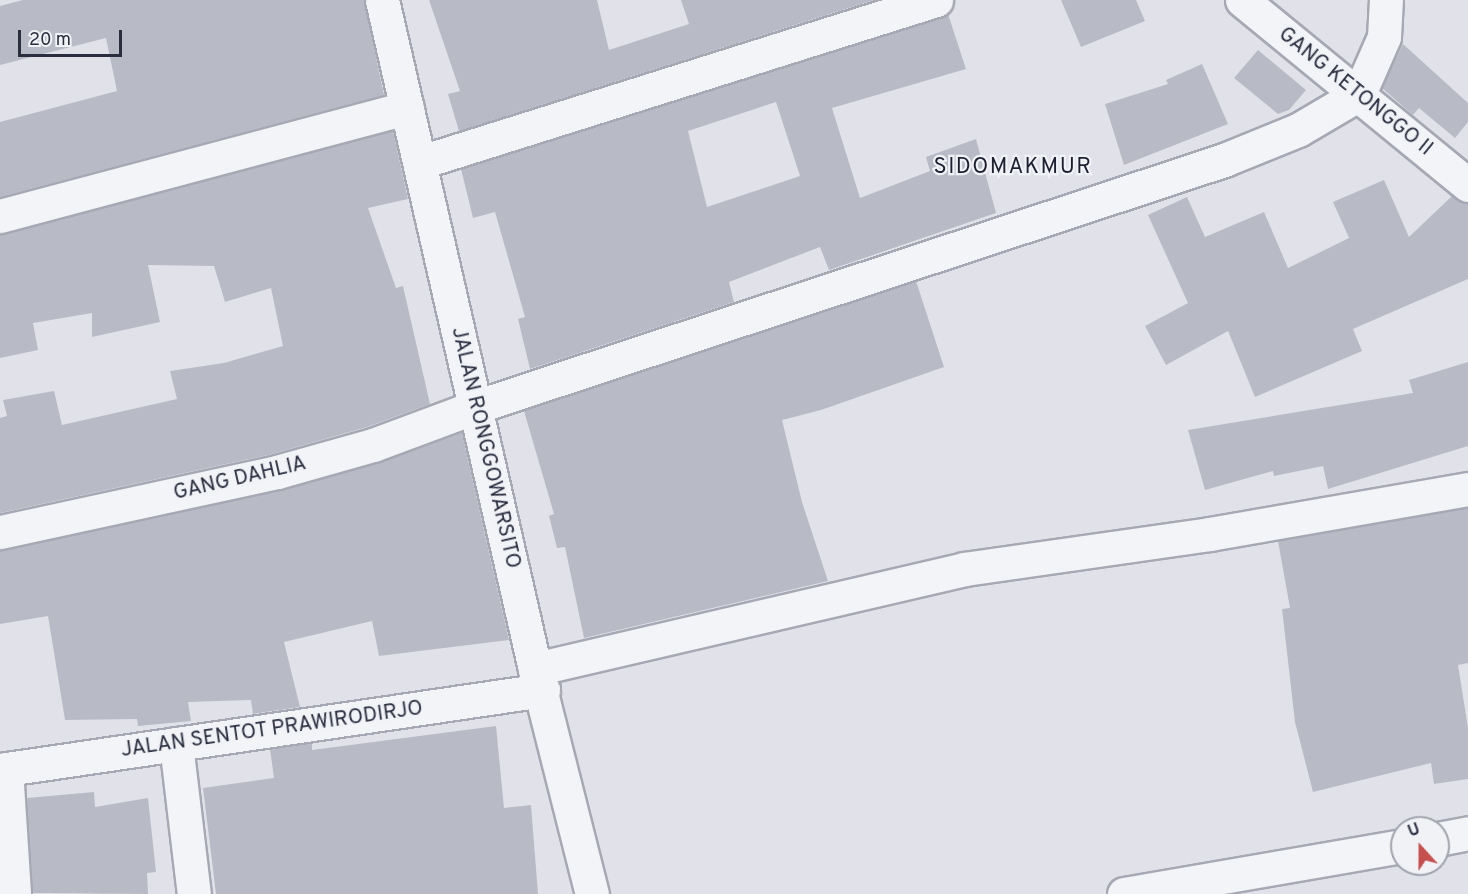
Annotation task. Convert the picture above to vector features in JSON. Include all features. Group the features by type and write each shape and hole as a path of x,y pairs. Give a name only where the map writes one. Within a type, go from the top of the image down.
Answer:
{"street":[{"name":"JALAN RONGGOWARSITO","path":"382,0 421,162 475,407 592,894"},
{"path":"421,162 936,0"},
{"name":"GANG KETONGGO II","path":"1242,0 1468,185"},
{"path":"1359,94 1384,37 1386,0"},
{"name":"GANG DAHLIA","path":"0,532 277,472 373,445 475,407 1224,160 1298,130 1359,94"},
{"path":"0,216 407,108"},
{"name":"JALAN SENTOT PRAWIRODIRJO","path":"3,769 176,744 539,679 964,569 1210,534 1468,489"},
{"path":"176,744 194,894"},
{"path":"3,769 14,894"},
{"path":"1450,837 1468,833"},
{"path":"1124,894 1390,848"}],"building":[{"path":"23,0 364,0 384,95 0,197 0,122 117,91 106,38 0,65 0,6"},
{"path":"429,0 597,0 609,50 689,24 681,0 874,0 459,131 448,94 460,91"},
{"path":"1061,0 1136,0 1145,21 1081,47"},
{"path":"948,14 966,69 832,108 860,198 930,171 926,157 976,139 996,213 829,270 820,247 729,282 734,302 530,369 518,319 525,317 495,212 473,218 461,169","holes":["776,102 800,176 707,207 688,131"]},
{"path":"1403,44 1468,103 1468,122 1455,138 1419,108 1413,115 1382,88"},
{"path":"1258,50 1306,90 1289,110 1278,114 1234,78"},
{"path":"1202,64 1228,124 1124,165 1105,104 1168,84 1166,80"},
{"path":"393,131 408,199 368,208 396,288 403,286 430,404 367,427 272,454 0,513 0,418 7,416 3,400 54,391 62,425 177,399 170,371 224,363 283,346 271,288 225,302 214,266 148,265 160,322 92,337 92,313 33,323 38,350 0,358 0,234"},
{"path":"1384,180 1409,237 1452,196 1468,203 1468,279 1353,329 1362,351 1255,397 1228,331 1166,365 1145,326 1188,303 1148,215 1187,197 1205,237 1264,212 1288,268 1349,238 1333,202"},
{"path":"916,281 944,367 821,410 782,420 802,502 828,581 584,638 565,547 557,548 549,516 554,514 524,411"},
{"path":"1468,362 1468,446 1328,489 1323,466 1274,476 1273,471 1205,490 1188,430 1413,393 1409,380"},
{"path":"462,433 509,640 379,656 372,621 284,642 300,707 253,714 251,700 188,702 191,721 138,726 137,719 65,720 48,616 0,624 0,550 282,490 378,463"},
{"path":"1468,508 1468,663 1458,665 1468,728 1468,779 1434,784 1431,763 1313,792 1295,722 1282,609 1290,608 1278,541"},
{"path":"496,726 504,808 531,805 538,894 216,894 203,788 274,778 270,749 312,743 312,750"},
{"path":"94,792 95,807 148,798 156,872 147,873 148,894 33,893 27,798"}],"district":[{"name":"SIDOMAKMUR","path":"1013,168"}]}
